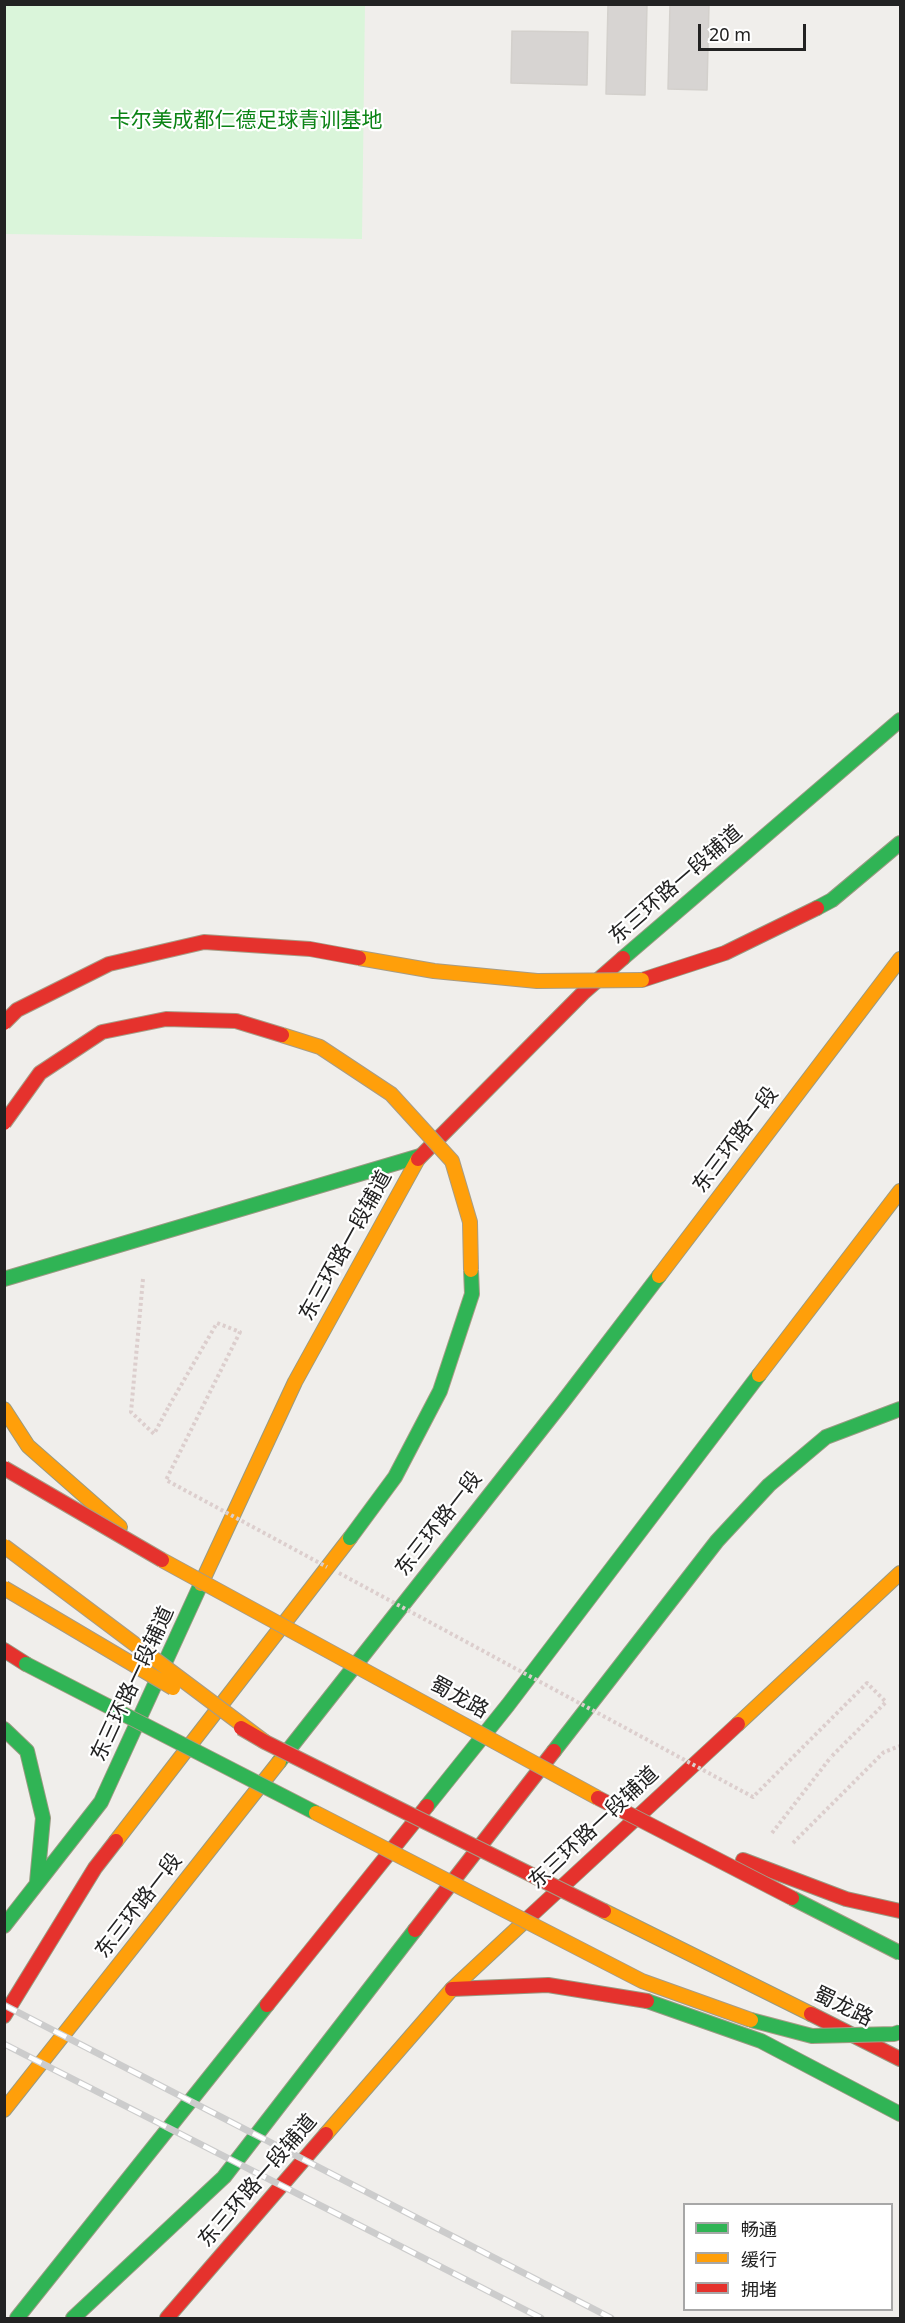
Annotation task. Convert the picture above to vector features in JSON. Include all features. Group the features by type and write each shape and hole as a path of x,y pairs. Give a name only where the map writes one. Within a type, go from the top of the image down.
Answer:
{"main road":[{"name":"东三环路一段辅道","path":"4,1926 101,1802 295,1382 420,1156 583,993 900,720"},
{"path":"4,1023 17,1010 109,964 204,942 310,949 434,971 537,981 642,980 725,953 832,900 900,843"},
{"name":"东三环路一段","path":"4,2110 562,1402 900,959"},
{"path":"4,1123 40,1073 102,1032 166,1019 236,1021 320,1047 391,1094 452,1161 470,1222 472,1294 440,1391 395,1477 95,1868 4,2016"},
{"path":"4,1279 420,1156"},
{"path":"17,2319 508,1705 900,1191"},
{"path":"4,1409 28,1446 150,1554"},
{"path":"73,2319 224,2177 717,1541 769,1485 825,1437 900,1409"},
{"name":"蜀龙路","path":"4,1468 150,1554 650,1826 900,1953"},
{"path":"4,1546 265,1742"},
{"name":"东三环路一段辅道","path":"166,2319 452,1989 900,1573"},
{"name":"蜀龙路","path":"4,1588 265,1742 900,2059"},
{"path":"4,1650 26,1664 642,1981 739,2017 812,2036 900,2032"},
{"path":"4,1729 27,1751 43,1818 38,1882"},
{"path":"650,1826 846,1899 900,1911"},
{"path":"452,1989 548,1985 642,1999 761,2041 900,2114"}],"path":[{"path":"143,1279 131,1412 154,1434 217,1323 240,1332 166,1480 753,1797 867,1683 886,1702 831,1757 771,1832 777,1843"},
{"path":"791,1845 884,1752 900,1746"}],"green space":[{"name":"卡尔美成都仁德足球青训基地","path":"5,4 365,5 362,239 5,234"}],"building":[{"path":"608,4 647,4 645,95 606,94"},
{"path":"670,4 709,4 707,90 668,89"},
{"path":"512,31 588,32 587,85 511,83"}],"railway":[{"path":"4,2005 611,2318"},
{"path":"4,2044 541,2318"}],"traffic: fast":[{"path":"623,958 900,720"},
{"path":"817,908 832,900 900,843"},
{"path":"4,1279 420,1156"},
{"path":"350,1538 395,1477 440,1391 472,1294 471,1270"},
{"path":"279,1762 562,1403 659,1276"},
{"path":"427,1806 508,1705 759,1375"},
{"path":"554,1751 717,1541 769,1485 826,1437 900,1409"},
{"path":"4,1926 101,1802 201,1584"},
{"path":"26,1664 316,1813"},
{"path":"4,1729 27,1751 43,1818 37,1882"},
{"path":"792,1898 900,1953"},
{"path":"73,2318 224,2177 415,1930"},
{"path":"647,2001 761,2041 900,2114"},
{"path":"17,2318 267,2005"},
{"path":"751,2020 812,2036 900,2032"}],"traffic: slow":[{"path":"359,958 434,971 537,981 642,980"},
{"path":"659,1276 900,959"},
{"path":"282,1035 320,1047 391,1094 452,1161 470,1222 471,1270"},
{"path":"201,1584 295,1382 418,1159"},
{"path":"759,1375 900,1191"},
{"path":"4,1409 28,1446 120,1527"},
{"path":"116,1841 350,1538"},
{"path":"4,1546 265,1742"},
{"path":"162,1560 598,1798"},
{"path":"738,1724 900,1573"},
{"path":"4,1588 173,1688"},
{"path":"4,2110 279,1762"},
{"path":"316,1813 642,1981 751,2020"},
{"path":"604,1911 811,2014"},
{"path":"326,2134 452,1989 525,1921"}],"traffic: jam":[{"path":"642,980 725,953 817,908"},
{"path":"4,1023 17,1010 109,964 204,942 310,949 359,958"},
{"path":"418,1159 583,993 623,958"},
{"path":"4,1123 40,1073 102,1032 166,1019 236,1021 282,1035"},
{"path":"4,1468 162,1560"},
{"path":"4,1650 26,1664"},
{"path":"525,1921 738,1724"},
{"path":"241,1728 604,1911"},
{"path":"415,1930 554,1751"},
{"path":"598,1798 792,1898"},
{"path":"267,2005 427,1806"},
{"path":"4,2016 95,1868 116,1841"},
{"path":"743,1860 846,1899 900,1911"},
{"path":"452,1989 548,1985 647,2001"},
{"path":"811,2014 900,2059"},
{"path":"167,2318 326,2134"}]}
